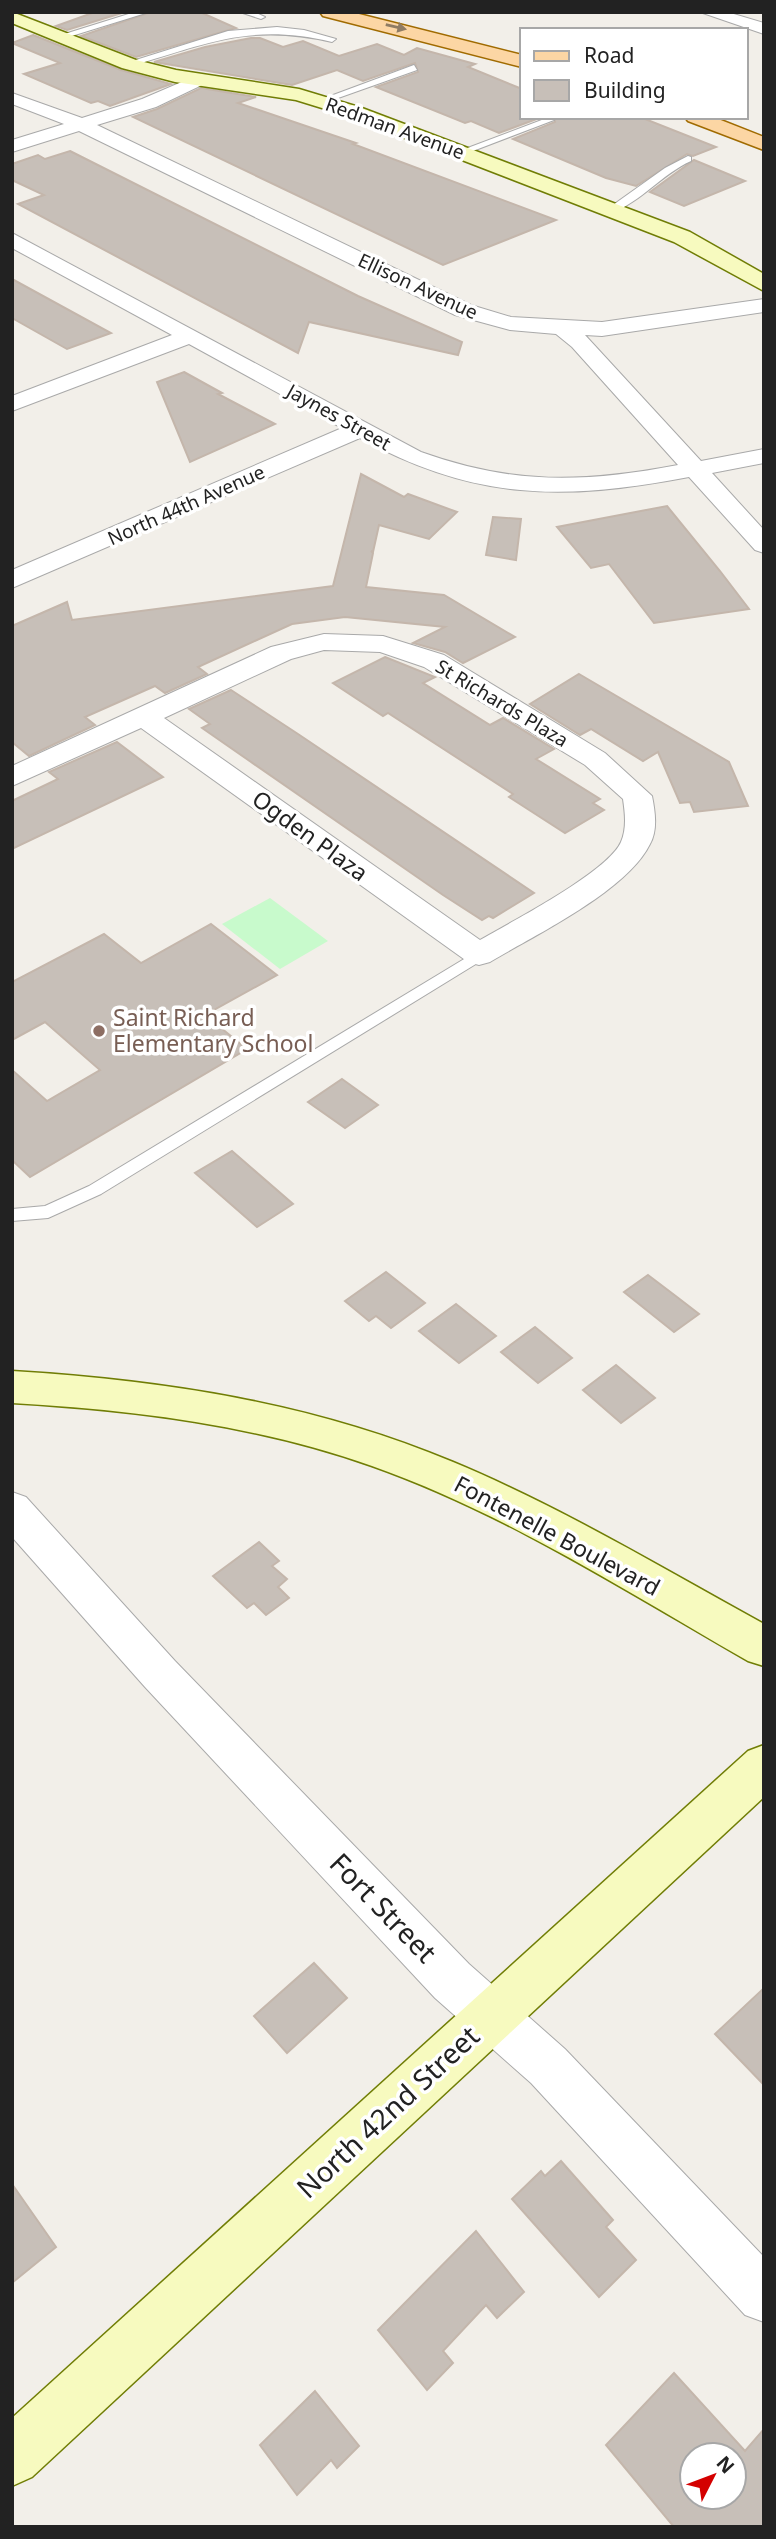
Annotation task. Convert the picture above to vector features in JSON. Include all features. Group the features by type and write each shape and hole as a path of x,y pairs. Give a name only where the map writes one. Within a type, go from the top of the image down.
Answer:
{"main road":[{"path":"329,12 520,60"},
{"path":"401,12 520,42"},
{"path":"700,119 764,144"}],"street":[{"path":"708,12 764,29"},
{"name":"Redman Avenue","path":"12,16 127,64 198,80 321,100 611,209 713,251 764,284"},
{"path":"12,146 149,103 198,80"},
{"name":"Ellison Avenue","path":"12,98 80,124 463,310 510,323 562,328"},
{"name":"Jaynes Street","path":"12,239 360,429 438,468 468,478 513,486 583,487 764,456"},
{"path":"562,328 602,329 764,305"},
{"path":"562,328 580,342 764,545"},
{"path":"12,404 190,336"},
{"name":"North 44th Avenue","path":"12,580 360,429"},
{"name":"St Richards Plaza","path":"12,777 281,653 324,642 383,644 434,661 595,759 637,796 641,821 636,846 609,873 479,954"},
{"name":"Ogden Plaza","path":"142,716 479,954"},
{"name":"Fontenelle Boulevard","path":"12,1387 151,1398 252,1415 354,1444 435,1473 517,1510 764,1647"},
{"name":"Fort Street","path":"12,1509 160,1674 452,1981 548,2067 764,2296"},
{"name":"North 42nd Street","path":"12,2457 764,1766"}],"lane":[{"path":"59,37 145,12"},
{"path":"244,12 261,17"},
{"path":"127,64 262,27 301,29 332,39"},
{"path":"321,100 414,68"},
{"path":"462,152 550,120"},
{"path":"611,209 632,199 671,166 688,159"},
{"path":"12,1215 48,1212 95,1190 479,954"}],"green space":[{"path":"270,898 328,941 280,969 222,924"}],"building":[{"path":"95,12 125,12 67,30 56,26"},
{"path":"151,12 200,12 236,28 136,57 81,36"},
{"path":"33,35 121,70 171,84 110,106 98,101 91,103 24,74 60,63 12,43"},
{"path":"260,38 283,47 303,41 339,56 377,44 404,55 417,48 475,64 468,67 520,88 520,119 537,119 499,133 471,121 465,123 376,87 418,72 415,63 363,81 337,70 292,85 154,62 205,47"},
{"path":"201,88 256,97 238,103 356,143 353,144 556,220 443,265 133,117"},
{"path":"554,119 645,119 716,147 693,156 687,154 636,186 606,178 513,139 555,122"},
{"path":"70,151 358,296 462,342 458,355 309,322 298,353 18,204 44,195 12,180 12,164 38,155 45,159"},
{"path":"694,160 745,181 684,206 650,192"},
{"path":"12,279 111,333 67,349 12,318"},
{"path":"184,372 222,393 218,394 275,424 190,462 157,382"},
{"path":"361,474 404,497 408,494 457,512 429,539 379,525 373,552 371,551 373,553 366,587 444,595 515,637 463,663 445,652 413,643 445,627 345,617 292,624 198,667 207,674 165,693 155,686 85,717 95,725 29,756 12,742 12,626 67,602 72,620 333,586"},
{"path":"667,506 749,609 654,623 609,564 591,568 557,527"},
{"path":"493,517 521,519 516,560 486,555"},
{"path":"385,657 435,677 423,683 490,725 503,718 554,749 536,759 600,799 593,803 604,810 565,833 509,797 513,794 388,713 383,716 333,683"},
{"path":"579,674 729,762 748,806 694,812 690,802 680,803 658,752 643,761 591,729 580,735 530,704"},
{"path":"231,690 534,893 493,918 489,916 482,920 443,895 202,728 210,724 189,709"},
{"path":"117,742 163,777 12,849 12,801 58,779 49,772"},
{"path":"211,924 277,975 205,1015 247,1049 30,1177 12,1160 12,1070 47,1101 100,1070 45,1022 12,1040 12,982 104,934 141,963"},
{"path":"342,1079 378,1105 345,1128 308,1102"},
{"path":"232,1151 293,1204 257,1227 195,1173"},
{"path":"386,1272 425,1303 391,1328 376,1316 369,1321 345,1301"},
{"path":"648,1275 699,1314 674,1332 624,1292"},
{"path":"456,1304 496,1336 459,1363 419,1331"},
{"path":"535,1327 572,1358 538,1383 501,1352"},
{"path":"616,1365 655,1398 621,1423 583,1390"},
{"path":"259,1542 279,1561 272,1566 287,1579 278,1587 289,1598 266,1615 254,1603 247,1608 213,1576"},
{"path":"314,1963 347,1998 287,2053 254,2016"},
{"path":"764,1988 764,2085 715,2034"},
{"path":"561,2161 613,2220 606,2227 636,2260 599,2297 512,2199 541,2171 545,2176"},
{"path":"12,2184 56,2247 12,2283"},
{"path":"476,2231 524,2292 497,2318 486,2305 443,2351 453,2363 427,2390 378,2330"},
{"path":"674,2373 736,2441 678,2441 678,2511 748,2511 748,2448 764,2429 764,2527 674,2527 606,2445"},
{"path":"315,2391 359,2446 337,2468 331,2460 297,2495 260,2445"}],"place":[{"name":"Saint Richard Elementary School","path":"99,1031"}]}
